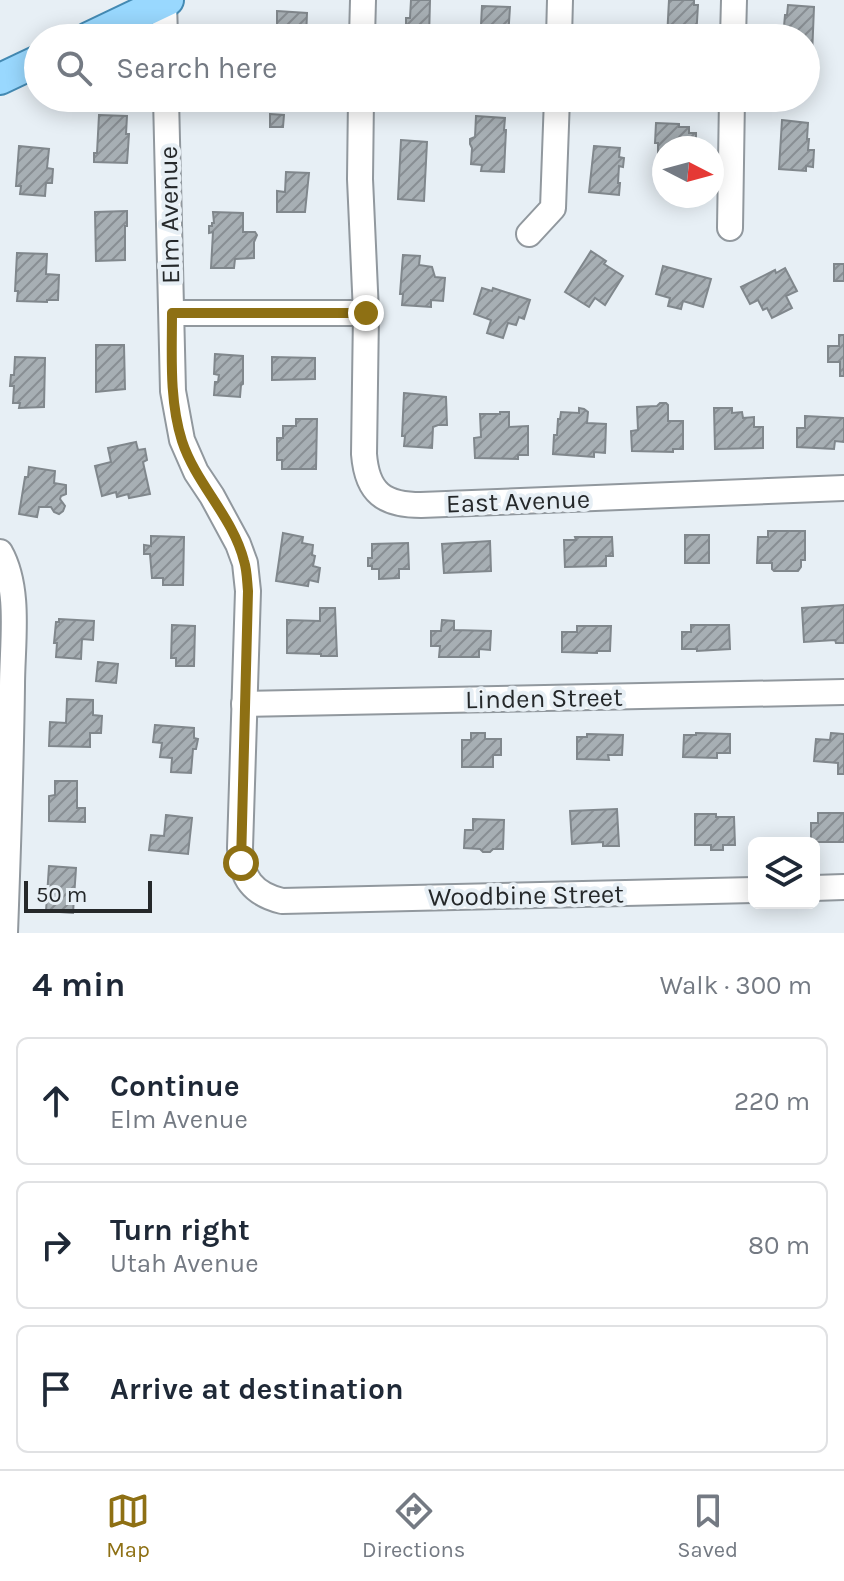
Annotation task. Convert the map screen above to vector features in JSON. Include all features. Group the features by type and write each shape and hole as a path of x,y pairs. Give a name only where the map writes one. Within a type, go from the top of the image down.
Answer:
{"main road":[{"path":"118,24 166,1"},
{"path":"0,79 24,68"}],"street":[{"path":"362,24 363,0"},
{"path":"559,24 560,0"},
{"path":"733,24 734,0"},
{"path":"165,24 166,1"},
{"name":"Elm Avenue","path":"166,112 173,391 182,440 196,472 238,544 245,563 248,591 241,863 254,888 267,897 282,901 298,900"},
{"path":"172,313 366,313 360,179 361,112"},
{"path":"529,234 553,208 556,112"},
{"path":"730,228 732,112"},
{"name":"East Avenue","path":"366,313 365,469 378,494 389,502 421,505 844,488"},
{"path":"0,552 12,585 6,736 5,933"},
{"name":"Linden Street","path":"244,704 844,692"},
{"path":"820,888 844,887"},
{"name":"Woodbine Street","path":"298,900 748,890"}],"building":[{"path":"411,0 430,0 429,24 406,24 406,18 410,18"},
{"path":"669,0 694,0 694,5 698,5 697,24 668,24"},
{"path":"788,5 814,7 813,24 784,24"},
{"path":"482,6 510,7 509,24 481,24"},
{"path":"277,11 307,13 307,24 277,24"},
{"path":"270,114 284,115 283,127 270,127"},
{"path":"99,115 127,116 127,163 94,162"},
{"path":"476,116 505,118 504,172 481,171 482,165 471,164 470,139 475,137"},
{"path":"782,120 808,123 808,150 814,150 813,167 806,166 806,171 779,169"},
{"path":"656,123 679,124 679,127 689,127 689,133 696,133 696,136 655,136"},
{"path":"401,140 427,142 424,201 398,199"},
{"path":"19,146 49,149 47,168 53,169 52,183 46,183 45,196 20,194 21,186 16,186"},
{"path":"594,146 620,148 619,157 624,158 623,167 619,166 619,195 589,192"},
{"path":"286,172 309,173 305,212 277,212 277,191 285,192"},
{"path":"127,211 125,260 96,261 95,212"},
{"path":"213,212 243,213 243,232 255,232 257,235 254,258 235,259 234,268 211,268 213,232 209,233 209,226 214,223"},
{"path":"591,251 623,276 605,305 595,298 589,307 565,292"},
{"path":"17,253 47,254 46,274 59,275 58,300 17,301"},
{"path":"403,255 420,256 419,265 432,267 435,277 445,278 443,301 431,300 431,307 402,305"},
{"path":"834,264 844,264 844,281 834,281"},
{"path":"663,266 711,279 703,307 683,301 681,309 668,306 670,298 656,294"},
{"path":"785,268 797,291 786,296 792,308 772,318 758,300 750,304 741,287"},
{"path":"482,288 492,291 493,288 530,300 524,319 519,317 516,325 508,323 503,338 487,333 491,320 474,314"},
{"path":"839,335 844,335 844,376 840,376 840,362 828,362 828,346 839,346"},
{"path":"96,345 124,345 125,389 96,392"},
{"path":"215,354 243,356 240,397 214,395 219,375 214,374"},
{"path":"15,357 45,358 44,407 19,408 20,403 13,403 14,386 10,386"},
{"path":"272,357 315,358 315,379 272,380"},
{"path":"404,393 446,397 447,425 433,427 432,448 404,446"},
{"path":"660,403 668,405 668,421 683,421 683,449 673,449 673,452 632,451 631,431 638,430 637,407 657,406"},
{"path":"579,408 588,412 587,423 606,424 605,453 594,452 594,457 553,454 554,435 557,435 561,412 579,413"},
{"path":"714,408 732,408 732,413 742,412 743,418 754,417 754,427 763,427 763,448 715,449"},
{"path":"509,412 509,427 528,426 528,455 518,455 518,459 475,458 474,438 481,437 480,414"},
{"path":"805,416 844,418 844,442 835,441 834,449 797,447 797,428 805,428"},
{"path":"296,419 317,419 316,469 282,469 282,460 277,460 277,438 283,438 283,426 296,426"},
{"path":"136,442 138,450 145,449 147,460 143,462 150,494 129,498 128,494 117,497 116,492 102,496 95,466 111,462 108,448"},
{"path":"29,467 55,471 54,483 66,485 66,494 60,499 65,506 59,514 51,507 39,507 37,517 19,514"},
{"path":"768,531 805,531 805,560 801,560 798,571 774,571 772,563 757,563 758,537 768,537"},
{"path":"283,533 303,537 302,543 313,545 313,566 320,568 318,582 309,580 308,586 276,581"},
{"path":"685,535 709,535 709,563 685,563"},
{"path":"151,536 184,537 183,585 163,585 163,578 152,578 150,554 144,554 144,545 151,546"},
{"path":"575,537 612,537 613,556 606,556 606,566 565,567 564,540 576,540"},
{"path":"490,541 491,571 444,573 442,544"},
{"path":"408,543 409,569 399,569 399,578 379,579 379,569 368,566 368,558 372,558 372,544"},
{"path":"844,605 844,643 836,643 835,640 804,642 802,608"},
{"path":"320,608 335,608 337,656 287,653 287,620 320,621"},
{"path":"59,619 94,621 93,640 82,639 81,659 56,657 57,643 54,643"},
{"path":"442,620 454,621 454,630 491,631 490,650 479,649 479,657 439,657 440,646 431,646 431,631 441,631"},
{"path":"172,625 195,626 194,666 176,666 176,658 171,658"},
{"path":"691,625 729,625 730,649 682,649 682,632 691,632"},
{"path":"577,626 611,626 610,651 562,652 562,632 577,632"},
{"path":"98,662 118,664 116,683 96,681"},
{"path":"67,699 93,700 93,715 102,716 101,733 90,733 90,747 49,746 50,722 66,723"},
{"path":"155,725 194,728 194,738 198,739 196,749 193,749 191,773 171,772 172,758 160,757 162,743 153,742"},
{"path":"471,733 485,733 485,739 501,739 501,755 493,755 493,767 462,767 462,740 471,740"},
{"path":"831,733 844,734 844,774 838,774 838,763 814,761 816,739 830,740"},
{"path":"587,734 623,735 622,755 608,755 609,760 577,759 577,737 587,737"},
{"path":"730,734 730,753 717,753 717,758 683,757 684,735"},
{"path":"55,781 77,781 77,808 85,808 85,822 49,821 49,796 55,795"},
{"path":"617,809 619,846 603,846 603,842 572,844 570,811"},
{"path":"818,813 844,813 844,842 820,842 820,837 811,837 811,823 818,823"},
{"path":"695,814 734,817 735,845 723,845 723,850 711,850 711,845 695,845"},
{"path":"166,815 192,818 188,854 149,850 151,835 164,836"},
{"path":"473,819 504,820 503,849 483,852 464,848 465,830 473,830"},
{"path":"49,866 76,868 73,913 46,911"}],"route":[{"path":"241,863 248,591 245,563 238,544 196,472 182,440 173,391 172,313 366,313"}]}
